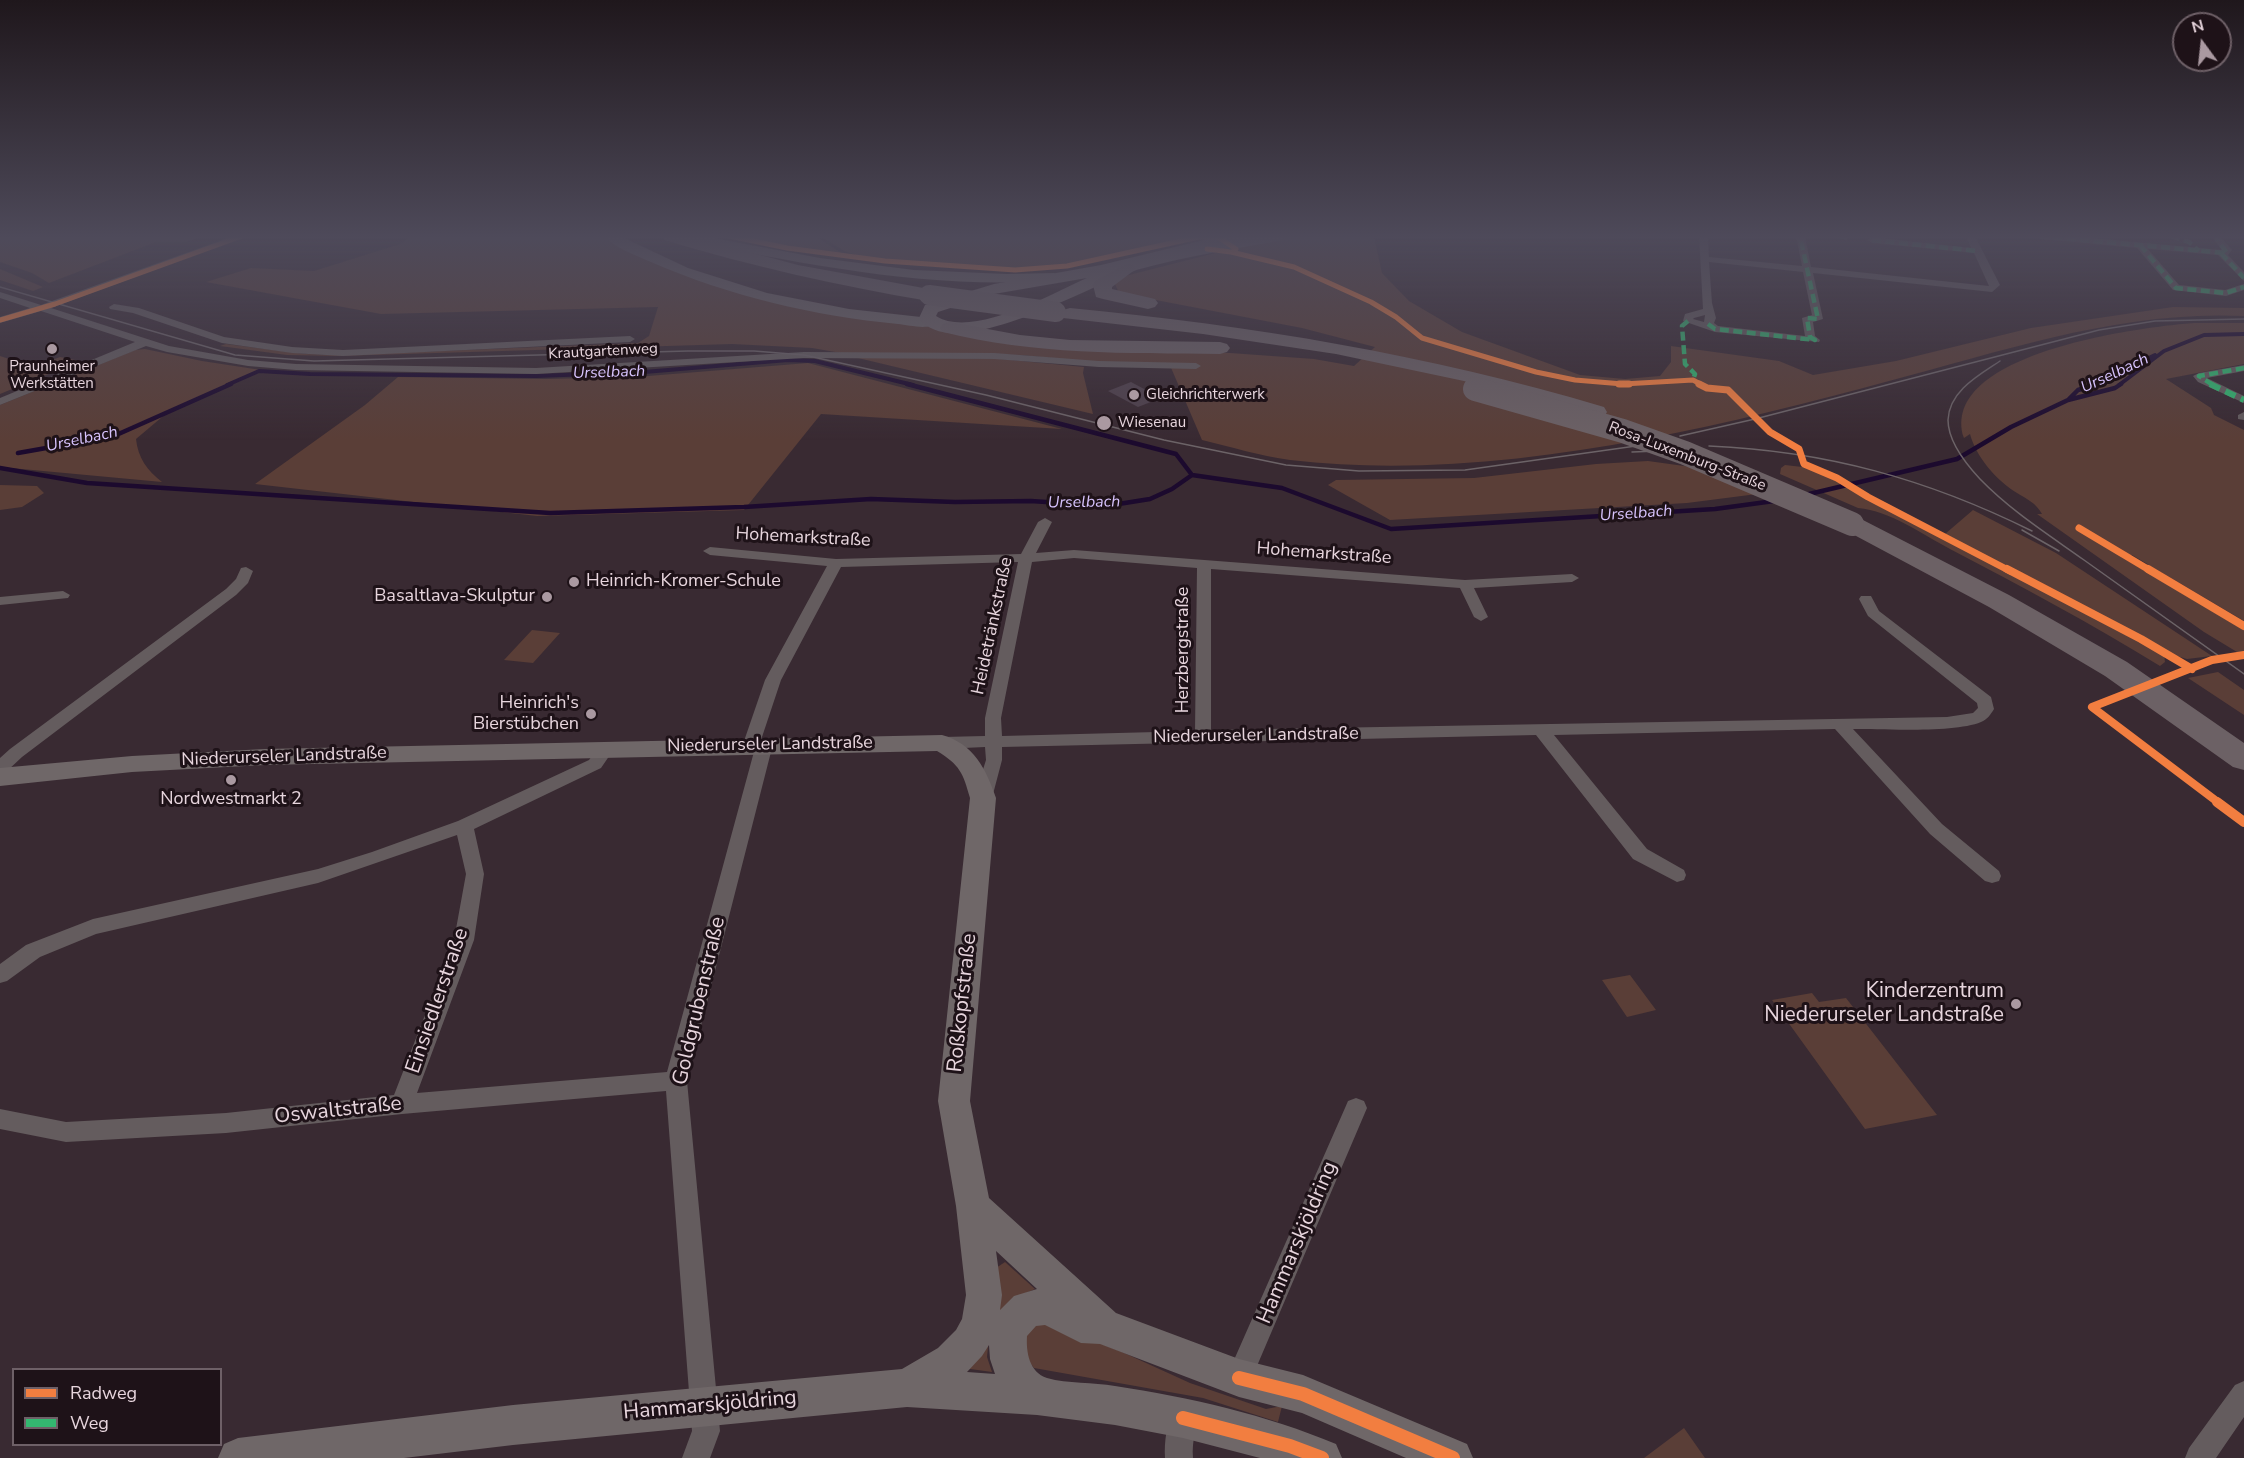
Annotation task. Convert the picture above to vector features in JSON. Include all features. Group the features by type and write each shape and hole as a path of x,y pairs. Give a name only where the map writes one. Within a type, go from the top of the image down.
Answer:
{"highway":[{"name":"Rosa-Luxemburg-Straße","path":"996,304 1204,328 1375,362 1473,377 1596,412 1717,456 1988,580 2111,651 2244,736"},
{"path":"1151,304 1206,315 1375,362"},
{"path":"950,328 1020,341 1070,346 1246,349 1375,362"},
{"name":"Rosa-Luxemburg-Straße","path":"1375,362 1634,435 1858,521 2115,669 2244,759"}],"main road":[{"path":"808,304 896,320 930,322 950,328 971,327 1008,318 1044,304"},
{"path":"930,322 927,316 932,309 942,304"},
{"name":"Niederurseler Landstraße","path":"0,777 92,765 208,759 758,744 942,743"},
{"name":"Roßkopfstraße","path":"907,1388 951,1361 969,1344 980,1325 984,1295 973,1206 954,1101 983,798 972,765 966,758 942,743"},
{"path":"973,1206 1104,1327"},
{"path":"1037,1396 1016,1378 1007,1358 1009,1328 1028,1309 1047,1306 1081,1324 1104,1327 1239,1377 1303,1394 1453,1458"},
{"name":"Hammarskjöldring","path":"238,1458 513,1425 907,1388 1037,1396 1115,1405 1183,1418 1290,1446 1322,1458"}],"street":[{"name":"Krautgartenweg","path":"28,304 145,342 191,354 284,366 536,370 799,355 994,356 1099,364 1196,366"},
{"path":"0,320 51,304"},
{"path":"1707,304 1707,311 1711,318 1708,324"},
{"path":"1707,311 1689,316 1688,321 1702,325 1708,324 1715,329 1815,340 1810,337 1807,318 1818,319 1815,304"},
{"name":"Krautgartenweg","path":"135,310 154,305"},
{"name":"Krautgartenweg","path":"114,308 135,310 222,340 255,347 343,353 630,339"},
{"path":"191,354 222,340"},
{"path":"0,402 145,342"},
{"path":"2244,368 2199,376 2202,380 2244,399"},
{"name":"Heidetränkstraße","path":"994,741 993,718 1026,558 1045,522"},
{"name":"Hohemarkstraße","path":"1038,536 1057,548 1074,554"},
{"name":"Hohemarkstraße","path":"710,551 836,563 1026,558 1074,554 1466,584 1572,578"},
{"name":"Goldgrubenstraße","path":"696,1458 706,1431 705,1406 676,1081 772,680 836,563"},
{"name":"Herzbergstraße","path":"1203,736 1204,564"},
{"path":"0,768 16,753 231,592 243,580 246,571"},
{"path":"1466,584 1481,617"},
{"path":"0,601 63,595"},
{"name":"Niederurseler Landstraße","path":"942,743 1947,722 1978,718 1986,710 1985,701 1873,613 1866,599"},
{"path":"1839,724 1936,829 1992,876"},
{"path":"1541,730 1640,854 1677,875"},
{"name":"Roßkopfstraße","path":"983,798 994,760 994,741"},
{"path":"0,975 33,951 93,927 318,876 464,826 595,764 606,749"},
{"name":"Einsiedlerstraße","path":"402,1104 464,940 475,874 464,826"},
{"name":"Oswaltstraße","path":"0,1119 66,1132 225,1123 402,1104 676,1081"},
{"name":"Hammarskjöldring","path":"1239,1377 1356,1108"},
{"path":"2199,1458 2244,1394"},
{"path":"1179,1458 1178,1446 1183,1418"}],"shaded area":[{"path":"327,304 800,304 1070,348 1230,353 1314,359 1354,366 1375,347 1302,328 1177,304 1414,304 1462,332 1580,375 1625,379 1660,376 1671,362 1671,346 1779,361 1813,375 1896,361 2031,328 2173,307 2244,308 2244,316 2154,319 2065,335 1817,400 1668,434 1516,459 1439,465 1364,465 1290,460 1202,440 1169,363 1113,364 1021,355 841,353 812,348 732,344 339,356 287,355 220,346 226,344 306,354 341,355 638,343 649,336 658,307 381,314"},
{"path":"2194,323 2244,323 2244,364 2166,379 2211,408 2214,415 2244,430 2244,621 2132,555 2121,557 2244,630 2244,652 2237,652 2204,632 2037,514 2042,514 2034,504 1994,475 1977,451 1970,434 1964,438 1964,409 1981,385 2011,365 2049,350 2091,339"},
{"path":"145,349 261,370 168,412 136,439 144,463 162,482 0,467 0,405 135,350"},
{"path":"0,356 34,367 60,357 80,361 0,394"},
{"path":"858,358 1000,359 1084,367 1083,373 1093,414"},
{"path":"808,363 1062,429 821,414 744,510 537,516 255,484 365,405 398,377 545,379 636,377"},
{"path":"1648,461 1706,469 1765,493 1687,503 1390,520 1328,485 1336,480 1474,478 1596,464"},
{"path":"1785,465 1811,468 1825,474 2164,654 2165,662 2160,666 2082,620 1906,524 1870,510 1858,508 1780,474 1781,468"},
{"path":"0,485 37,486 44,493 22,507 0,510"},
{"path":"1973,510 2056,553 2212,656 2187,659 2169,654 1945,534"},
{"path":"532,630 560,633 533,663 504,660"},
{"path":"2218,672 2244,690 2244,715 2188,678"},
{"path":"1630,975 1656,1010 1627,1017 1602,980"},
{"path":"1812,993 1819,1002 1846,998 1937,1115 1865,1129 1772,1000"},
{"path":"1005,1262 1035,1289 1015,1298 989,1337 987,1357 992,1372 963,1368 990,1272"},
{"path":"1038,1319 1122,1352 1190,1383 1266,1409 1282,1406 1278,1422 1203,1398 1034,1368 1021,1351 1029,1326"},
{"path":"1684,1428 1705,1458 1644,1458"}],"building":[{"name":"Gleichrichterwerk","path":"1131,382 1161,398 1138,407 1108,391"}],"waterway":[{"name":"Urselbach","path":"2119,385 2164,351 2204,335 2244,334"},
{"name":"Urselbach","path":"2093,385 2155,355"},
{"name":"Urselbach","path":"227,385 259,371 310,374 536,376 644,372 788,360 815,361 913,385"},
{"name":"Urselbach","path":"18,453 114,436 231,384"},
{"name":"Urselbach","path":"907,384 1176,454 1192,475"},
{"name":"Urselbach","path":"2069,399 2078,390 2098,384"},
{"name":"Urselbach","path":"1805,495 1957,459 2011,427 2068,400 2115,388 2121,384"},
{"name":"Urselbach","path":"0,468 87,483 550,513 744,507 871,499 955,502 1031,501 1106,506 1150,499 1172,489 1192,475"},
{"name":"Urselbach","path":"1192,475 1282,488 1391,529 1715,509 1774,501"}],"tram line":[{"path":"59,304 235,355 314,361 688,351 754,351 804,355 986,395 1164,440 1286,465 1359,471 1465,470 1643,445"},
{"path":"1680,436 1755,419 2099,330 2155,321 2244,319"},
{"path":"2000,361 1966,385 1959,392 1950,410 1948,420 1951,436 1969,467 2004,502 2030,522 2244,674"},
{"path":"1709,446 1794,454 1875,471 1954,496 2032,531"},
{"path":"1632,452 1658,451"},
{"path":"2022,530 2059,551"}],"marked path":[{"path":"1708,324 1715,329 1815,340 1810,337 1807,318 1818,319 1815,304"},
{"path":"1688,321 1682,326 1685,364 1695,374 1693,380"},
{"path":"2244,368 2199,376 2202,380 2244,400"}],"cycle path":[{"path":"0,320 55,304"},
{"path":"1374,304 1396,317 1422,338 1536,372 1575,380 1623,384 1693,380 1707,388 1728,390 1770,432 1799,449 1804,464 1837,478 1868,497 2141,639 2192,669"},
{"path":"2079,528 2244,626"},
{"path":"2244,655 2212,660 2092,707 2244,822"},
{"path":"1239,1378 1303,1394 1453,1458"},
{"path":"1183,1418 1290,1446 1322,1458"}],"place":[{"name":"Praunheimer Werkstätten","path":"52,349"},
{"name":"Gleichrichterwerk","path":"1134,395"},
{"name":"Wiesenau","path":"1104,423"},
{"name":"Heinrich-Kromer-Schule","path":"574,582"},
{"name":"Basaltlava-Skulptur","path":"547,597"},
{"name":"Heinrich's Bierstübchen","path":"591,714"},
{"name":"Nordwestmarkt 2","path":"231,780"},
{"name":"Kinderzentrum Niederurseler Landstraße","path":"2016,1004"}]}
